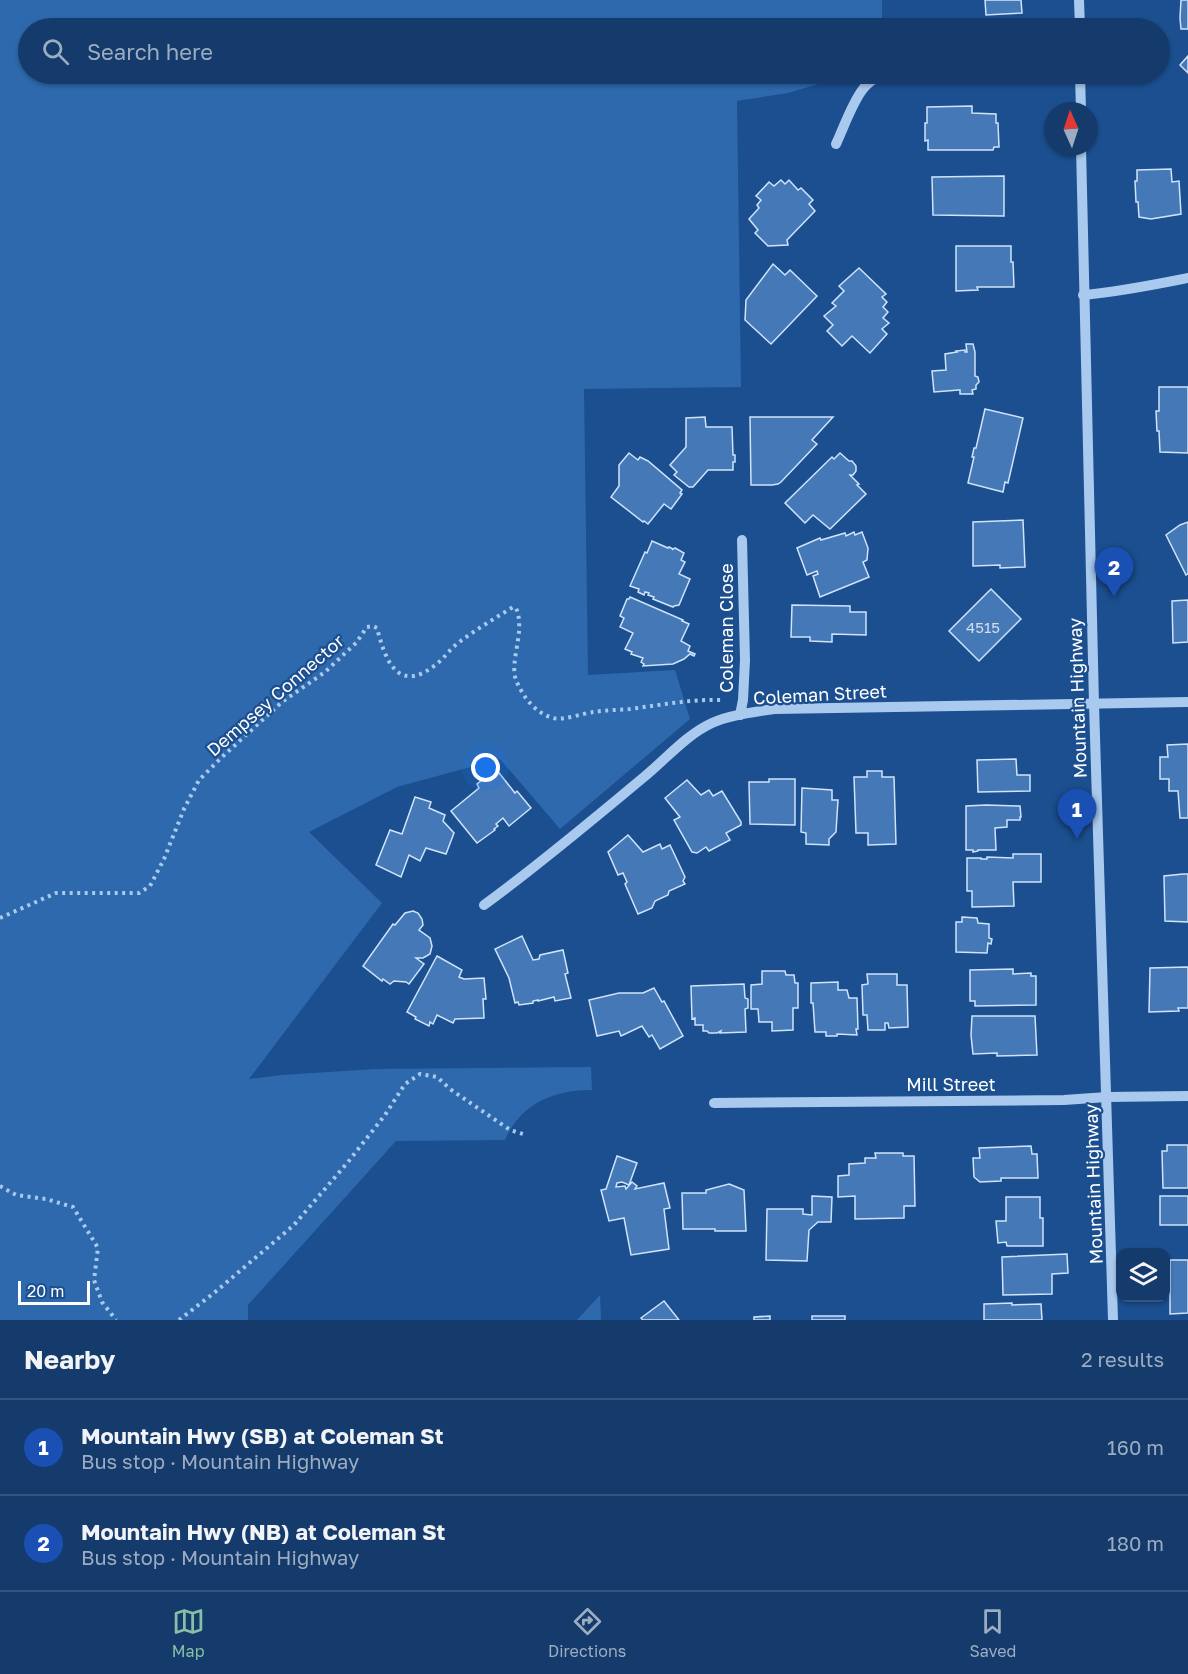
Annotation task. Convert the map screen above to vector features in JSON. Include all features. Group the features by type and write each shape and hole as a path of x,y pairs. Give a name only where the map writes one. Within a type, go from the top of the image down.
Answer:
{"street":[{"path":"1079,0 1080,18"},
{"path":"836,144 853,104 868,84"},
{"path":"1080,84 1081,102"},
{"name":"Mountain Highway","path":"1081,156 1094,704 1113,1320"},
{"path":"1083,295 1145,287 1188,278"},
{"name":"Coleman Close","path":"740,715 745,660 742,540"},
{"name":"Coleman Street","path":"483,905 529,872 689,738 712,723 774,709 1188,702"},
{"name":"Mill Street","path":"714,1103 1064,1100 1188,1096"}],"path":[{"name":"Dempsey Connector","path":"0,918 56,893 139,893 150,886 199,780 282,702 325,672 356,644 368,627 377,628 383,651 398,673 408,677 420,675 435,666 474,631 513,607 516,608 519,615 519,633 515,677 525,698 540,712 556,719 591,712 697,699 743,700"},
{"path":"180,1320 294,1225 348,1162 385,1115 405,1084 420,1074 437,1077 450,1089 510,1130 524,1134"},
{"path":"0,1186 16,1195 46,1199 73,1207 98,1248 94,1280 102,1302 116,1320"}],"shaded area":[{"path":"0,0 882,0 882,18 18,18 18,84 818,84 788,93 737,101 741,387 584,389 588,675 675,670 690,719 560,829 500,759 397,787 309,832 382,903 249,1079 376,1069 591,1067 592,1090 565,1093 540,1101 520,1117 505,1140 396,1141 248,1305 248,1320 0,1320"},
{"path":"600,1295 601,1320 577,1320"}],"building":[{"path":"985,0 1021,0 1022,13 986,15"},
{"path":"1181,0 1188,0 1188,29 1181,29"},
{"path":"1188,56 1188,73 1180,65"},
{"path":"972,106 972,113 996,114 999,147 994,147 993,150 928,150 928,140 925,141 927,107"},
{"path":"1171,169 1172,182 1179,181 1181,214 1151,219 1139,217 1135,181 1137,181 1137,170"},
{"path":"1004,176 1004,216 933,215 932,177"},
{"path":"781,180 785,184 789,180 798,190 801,188 813,200 809,204 815,211 787,240 788,245 768,246 755,233 758,230 749,219 759,208 757,205 761,200 756,196 769,182 774,186"},
{"path":"956,246 1011,246 1014,287 977,287 978,290 956,291"},
{"path":"773,264 785,275 790,270 817,296 771,344 745,320 746,300"},
{"path":"859,268 886,294 882,297 887,302 883,307 888,312 883,318 889,323 882,329 887,334 870,353 852,336 842,346 827,331 833,325 824,316 836,306 832,303 844,291 839,286"},
{"path":"966,344 973,344 975,352 975,376 978,377 979,382 976,389 972,390 973,394 960,394 960,390 934,392 932,371 946,370 945,354 965,350 967,352"},
{"path":"1159,387 1188,387 1188,453 1160,452 1156,411 1159,411"},
{"path":"985,409 1023,418 1008,483 1005,482 1003,492 968,483 974,448 976,448"},
{"path":"705,417 706,427 732,427 735,462 733,462 733,470 708,470 693,487 689,487 674,475 677,472 670,465 686,447 686,418"},
{"path":"750,417 833,417 812,440 817,444 781,482 772,485 751,485"},
{"path":"629,453 638,460 640,457 648,461 682,490 680,493 682,494 671,509 664,504 648,524 611,497 619,486 619,465"},
{"path":"840,453 856,466 856,471 850,475 866,494 830,529 813,515 805,523 785,503 832,457 834,459"},
{"path":"1023,520 1025,567 973,566 973,522"},
{"path":"1188,522 1188,574 1186,575 1166,535"},
{"path":"854,532 855,535 862,532 868,548 867,560 863,562 869,577 820,597 813,576 818,574 817,571 807,575 797,548 820,538 821,540 845,533 846,536"},
{"path":"652,541 684,553 681,560 685,562 679,574 690,579 679,605 673,607 653,599 654,597 648,595 649,593 645,592 644,595 638,592 639,589 630,586"},
{"path":"991,589 1021,619 979,661 949,631"},
{"path":"630,597 689,624 681,641 690,646 688,651 695,654 694,656 690,654 673,664 643,666 641,662 643,658 625,649 633,633 620,627 624,618 620,616"},
{"path":"1188,600 1188,642 1173,643 1172,601"},
{"path":"792,605 850,606 850,612 866,612 866,635 832,634 832,642 810,641 810,637 791,637"},
{"path":"1188,744 1188,818 1180,818 1178,791 1169,791 1169,779 1160,779 1160,757 1168,757 1167,745"},
{"path":"1016,759 1017,775 1030,775 1030,791 978,792 977,760"},
{"path":"496,769 515,793 517,791 531,808 509,826 503,818 496,824 498,826 495,830 477,843 451,811 479,788 477,784"},
{"path":"867,771 882,771 882,777 894,777 896,844 868,845 868,833 856,833 854,777 867,777"},
{"path":"769,779 795,779 795,825 750,824 749,782 769,782"},
{"path":"687,780 701,795 709,790 713,796 722,791 741,822 741,825 726,833 730,840 709,851 706,847 697,853 692,852 674,820 680,817 665,798"},
{"path":"802,788 832,790 832,800 838,800 836,832 829,839 829,845 806,844 806,833 801,832"},
{"path":"415,797 431,802 429,808 445,815 443,821 454,833 446,854 426,848 420,861 409,855 401,877 376,865 390,830 402,834"},
{"path":"966,806 1020,806 1020,820 1007,820 1007,827 995,828 996,850 973,852 973,850 966,850"},
{"path":"628,835 643,852 660,844 662,849 670,845 685,877 683,881 685,884 669,891 668,895 655,901 652,908 638,914 625,884 627,882 623,873 618,875 608,852"},
{"path":"1013,854 1041,854 1041,882 1013,882 1014,906 972,907 972,891 967,891 967,858 1013,858"},
{"path":"1188,874 1188,922 1165,921 1164,876"},
{"path":"413,911 418,913 422,919 423,925 419,930 430,938 432,946 430,954 423,958 416,958 424,964 409,984 394,981 390,984 383,979 382,981 363,966 393,924 395,925 405,913"},
{"path":"962,917 977,918 978,923 989,924 989,938 992,939 991,944 988,943 987,953 956,952 956,922 962,922"},
{"path":"522,936 533,960 539,959 540,955 563,950 568,973 565,974 571,998 555,1001 554,997 533,1001 533,1003 519,1005 518,1002 515,1003 509,978 495,949"},
{"path":"437,956 462,970 459,977 484,978 486,999 483,999 484,1018 455,1019 453,1023 437,1015 433,1024 430,1022 429,1026 407,1012"},
{"path":"1188,967 1188,1008 1178,1008 1179,1011 1149,1012 1150,968"},
{"path":"1013,969 1013,974 1031,973 1031,976 1036,976 1036,1005 975,1006 975,1001 970,1001 970,970"},
{"path":"762,971 785,971 786,975 794,975 795,983 798,983 798,1008 793,1008 793,1030 772,1031 772,1022 759,1022 758,1009 751,1009 751,985 762,984"},
{"path":"867,974 897,974 897,985 907,985 908,1027 889,1028 888,1023 885,1023 885,1030 868,1030 867,1015 863,1015 862,985 868,984"},
{"path":"838,982 838,990 847,990 849,998 857,998 857,1035 826,1036 826,1032 815,1032 811,983"},
{"path":"744,984 745,998 748,999 748,1008 745,1009 746,1032 709,1033 703,1031 703,1025 695,1025 695,1018 692,1019 691,986"},
{"path":"654,988 662,1002 664,1001 683,1036 660,1049 652,1035 649,1037 642,1026 621,1036 619,1031 597,1036 589,1000 619,993 643,993"},
{"path":"972,1016 1035,1016 1037,1055 973,1054"},
{"path":"1167,1145 1188,1145 1188,1188 1163,1188 1162,1151 1167,1151"},
{"path":"1031,1146 1032,1154 1037,1154 1038,1178 1001,1178 1001,1181 980,1182 974,1177 973,1158 980,1158 979,1148"},
{"path":"875,1153 903,1153 903,1156 914,1156 915,1206 904,1206 904,1218 855,1219 855,1196 838,1197 838,1176 849,1175 849,1164 865,1163 865,1158 876,1158"},
{"path":"617,1156 637,1163 629,1185 622,1182 617,1183 616,1187 625,1186 626,1189 632,1182 637,1186 635,1189 664,1183 670,1208 664,1209 669,1249 631,1255 624,1218 609,1221 601,1190 606,1189"},
{"path":"729,1184 744,1190 746,1231 683,1229 682,1193 706,1193 706,1190"},
{"path":"812,1196 832,1197 831,1222 818,1222 809,1230 807,1261 766,1260 767,1209 803,1209 803,1214 812,1215"},
{"path":"1160,1196 1188,1196 1188,1225 1160,1225"},
{"path":"1006,1197 1040,1197 1043,1246 1007,1246 1006,1242 998,1243 996,1221 1006,1221"},
{"path":"1067,1254 1068,1273 1052,1274 1052,1294 1003,1295 1002,1257"},
{"path":"1170,1260 1188,1260 1188,1313 1170,1314"},
{"path":"664,1301 679,1320 643,1320 641,1318"},
{"path":"1012,1303 1012,1305 1041,1304 1042,1320 984,1320 984,1304"},
{"path":"770,1316 770,1320 754,1320 754,1317"},
{"path":"812,1316 845,1316 845,1320 812,1320"}],"place":[{"name":"Mountain Hwy (NB) at Coleman St","path":"1114,597"},
{"name":"Mountain Hwy (SB) at Coleman St","path":"1077,839"}]}
